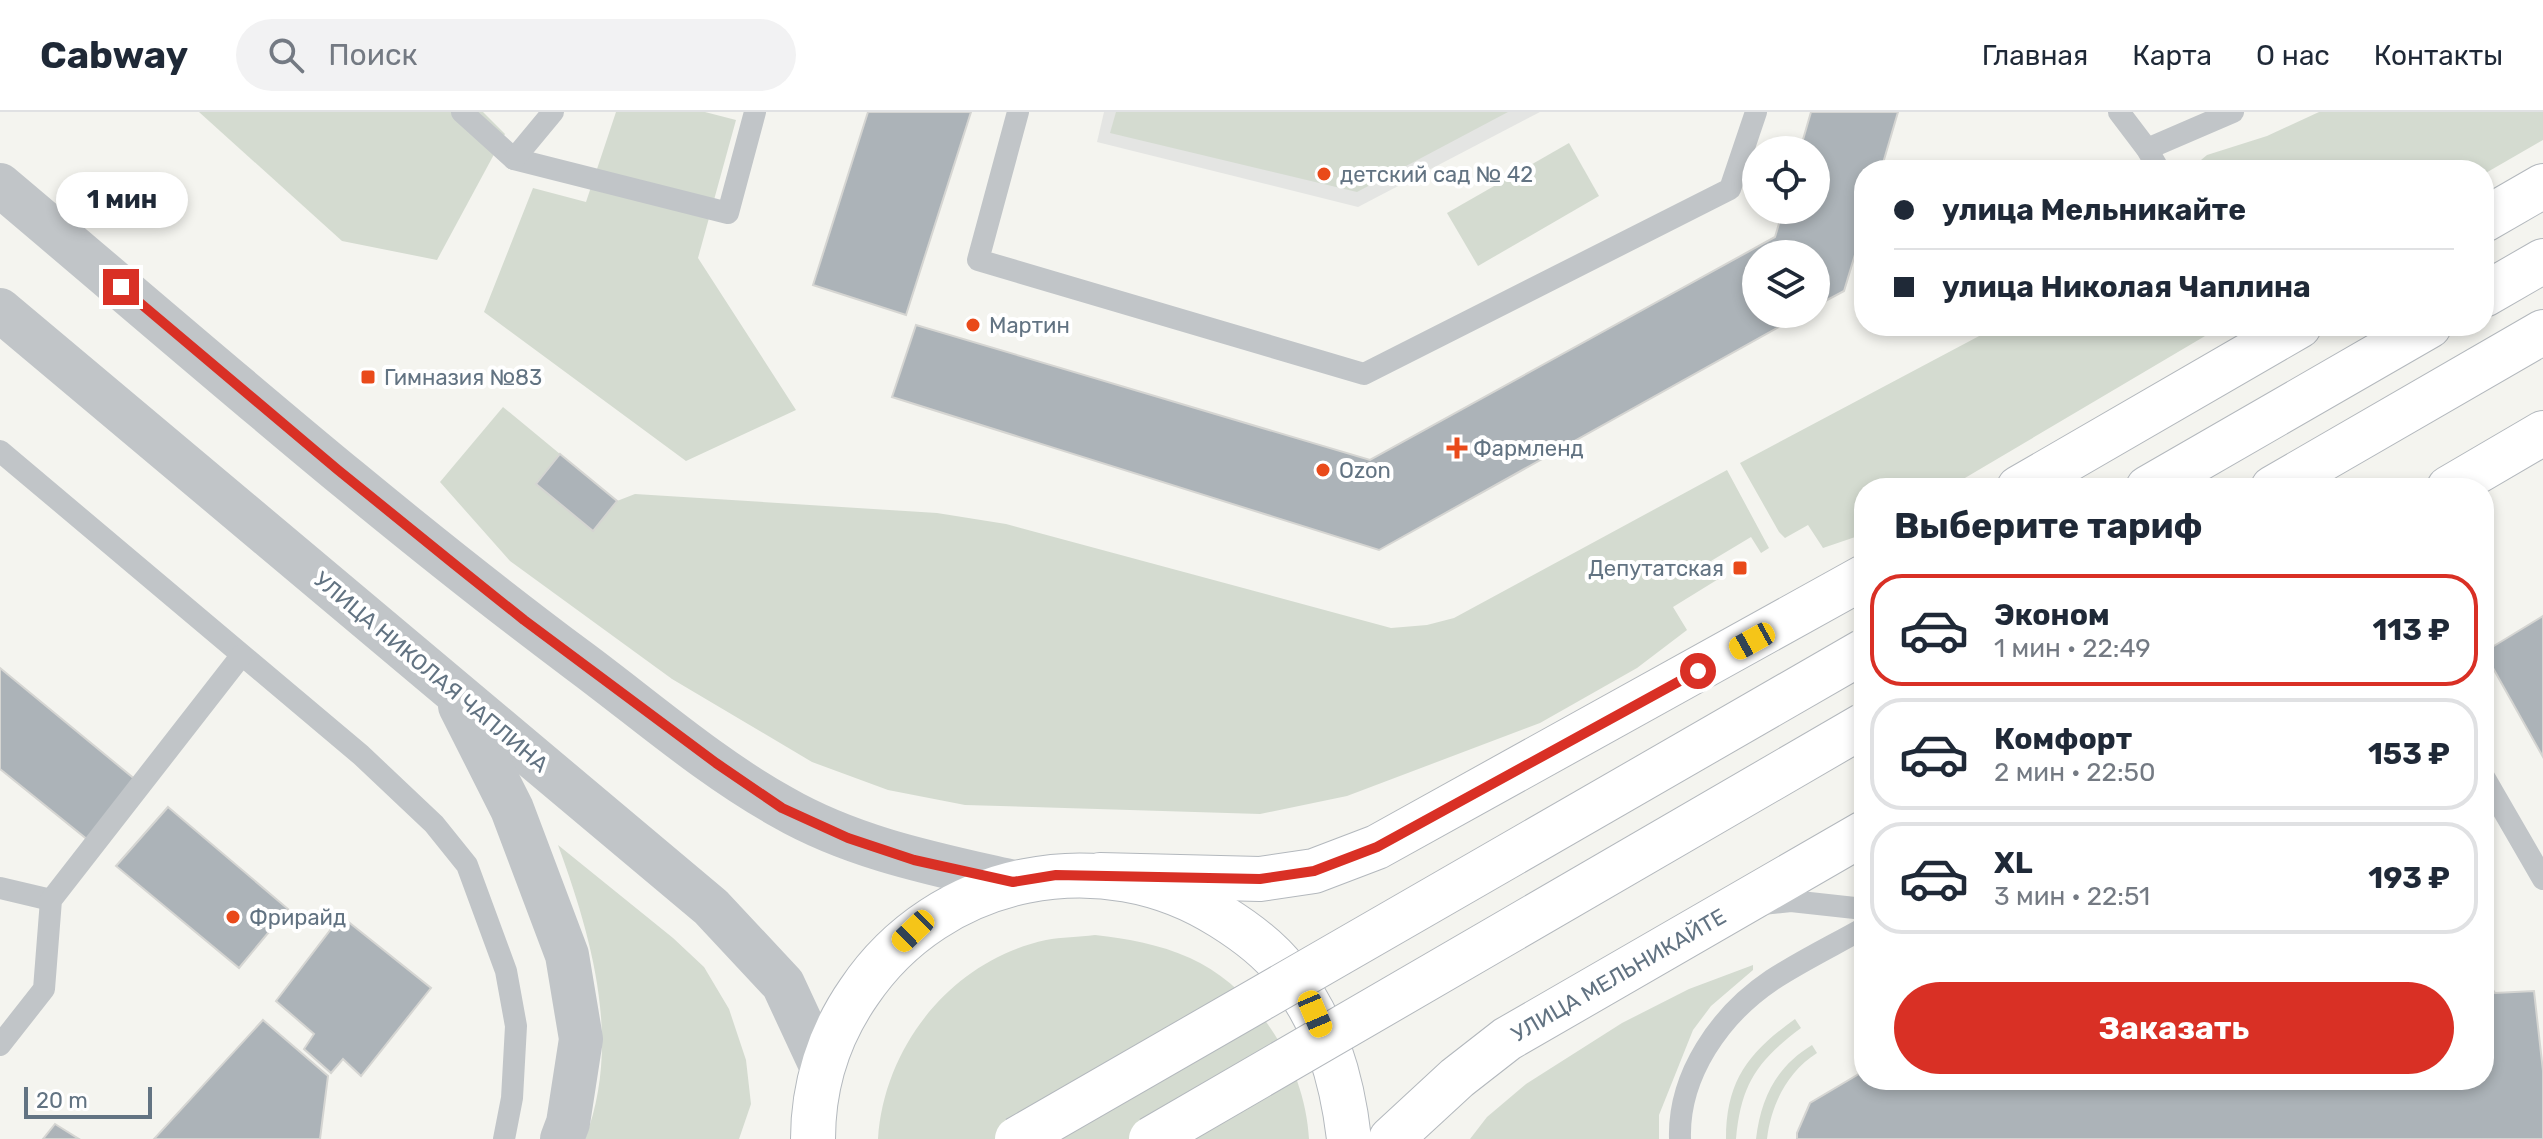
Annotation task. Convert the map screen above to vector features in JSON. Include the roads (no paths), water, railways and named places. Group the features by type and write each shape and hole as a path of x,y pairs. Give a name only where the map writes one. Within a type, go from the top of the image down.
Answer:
{"main road":[{"path":"2494,214 2543,186"},
{"path":"2494,289 2543,261"},
{"path":"2290,478 2543,332"},
{"path":"2036,478 2282,336"},
{"path":"2165,478 2412,336"},
{"path":"2466,478 2543,433"},
{"path":"809,1131 822,1068 842,1016 873,970 913,931 961,901 1013,882 1056,875 1260,879 1314,871 1377,847 1854,583"},
{"path":"1017,1139 1854,657"},
{"path":"1151,1139 1854,731"},
{"name":"УЛИЦА МЕЛЬНИКАЙТЕ","path":"1391,1139 1457,1078 1507,1039 1854,839"},
{"path":"1100,875 1153,884 1202,904 1247,932 1285,970 1315,1014 1336,1063 1349,1139"}],"street":[{"path":"0,185 338,470 524,620 716,763 782,808 848,838 914,860 1013,882"},
{"name":"УЛИЦА НИКОЛАЯ ЧАПЛИНА","path":"0,310 711,907 783,984 822,1068"},
{"path":"451,689 512,809 567,955 581,1039 568,1123 562,1139"}],"lane":[{"path":"462,112 514,159 728,213 755,112"},
{"path":"514,159 553,112"},
{"path":"1018,112 978,260 1364,374 1730,189 1756,112"},
{"path":"2119,112 2153,160"},
{"path":"2147,149 2233,112"},
{"path":"0,451 361,755 434,824 467,865 506,971 516,1026 512,1098 504,1139"},
{"path":"0,1045 44,989 51,900 241,656"},
{"path":"2494,794 2543,879"},
{"path":"0,888 51,900"},
{"path":"1741,905 1791,901 1854,908"},
{"path":"1680,1139 1680,1115 1693,1069 1731,1016 1771,981 1854,934"}],"place":[{"name":"детский сад № 42","path":"1324,174"},
{"name":"Мартин","path":"973,325"},
{"name":"Гимназия №83","path":"368,377"},
{"name":"Фармленд","path":"1457,448"},
{"name":"Ozon","path":"1323,470"},
{"name":"Депутатская","path":"1740,568"},
{"name":"Фрирайд","path":"233,917"}]}
